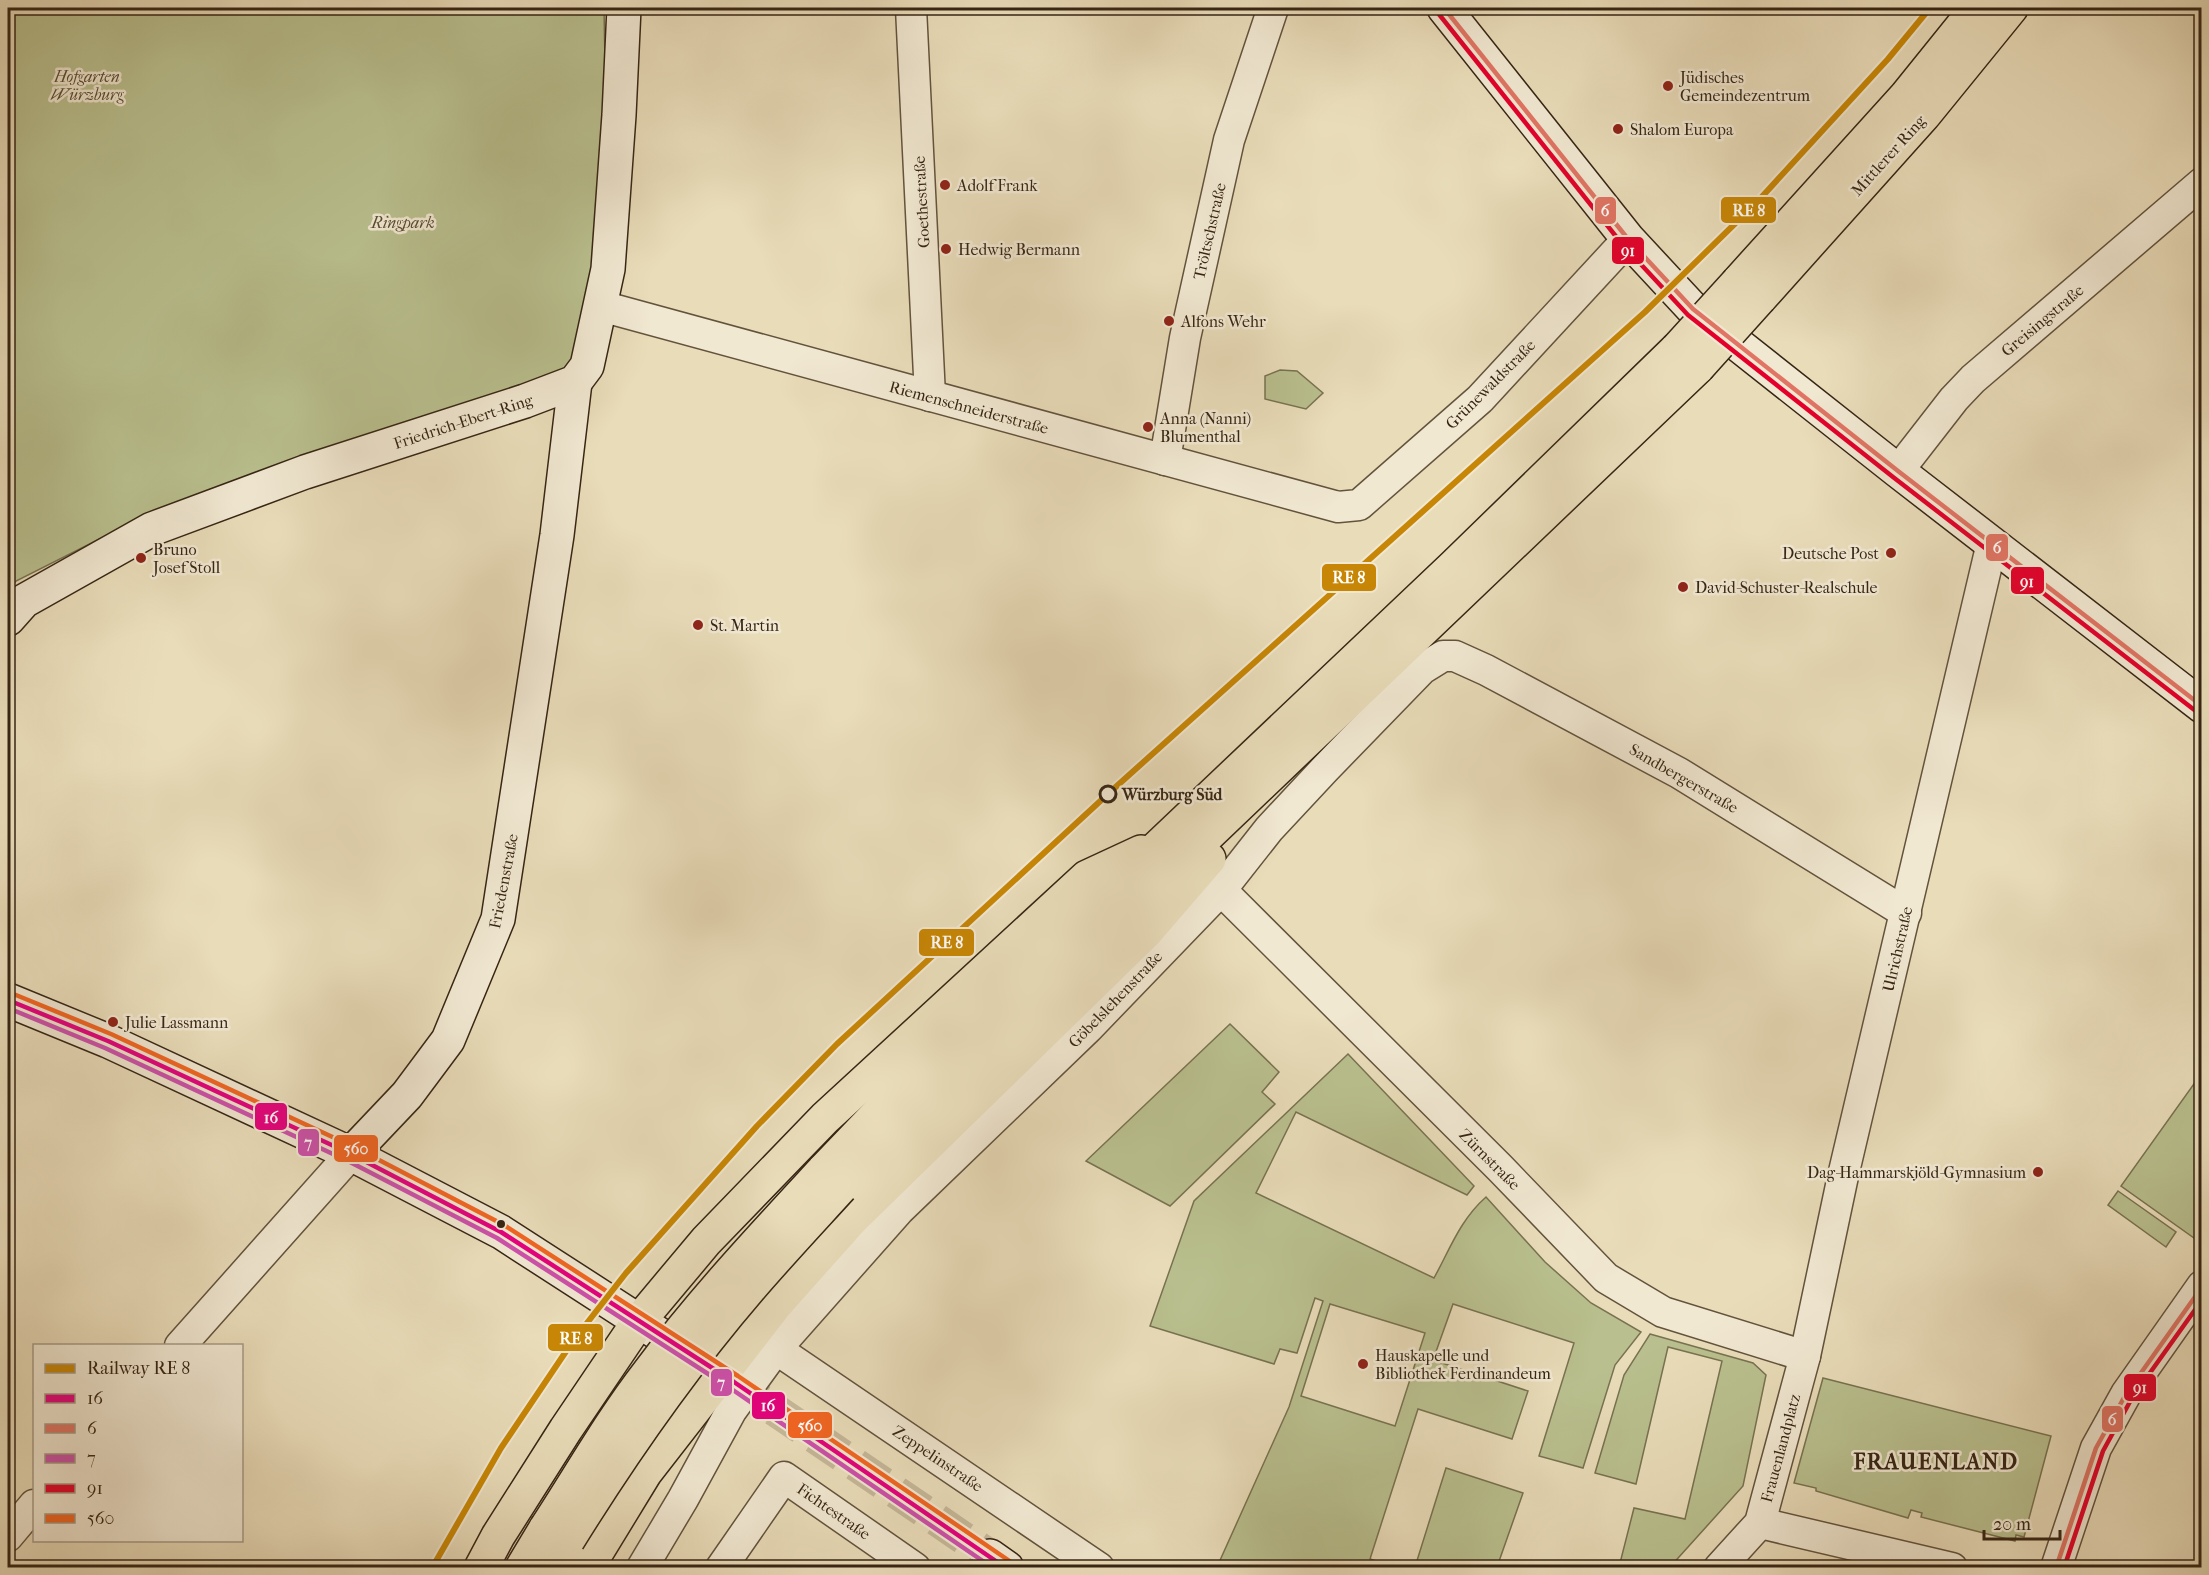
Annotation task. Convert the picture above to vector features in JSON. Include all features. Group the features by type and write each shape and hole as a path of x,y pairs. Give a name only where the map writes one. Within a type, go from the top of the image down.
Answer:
{"main road":[{"name":"Mittlerer Ring","path":"1749,290 1977,8"},
{"name":"Mittlerer Ring","path":"1749,290 1924,115 2011,8"},
{"path":"522,1568 555,1545 595,1450 648,1372 727,1276 832,1179 962,1067 1293,752 1687,358 1749,290"},
{"path":"832,1179 891,1101 1454,566 1687,358"},
{"path":"587,1568 645,1473 727,1378 777,1303 852,1220 1146,932 1201,869 1293,752"},
{"path":"481,1568 498,1536 566,1429 639,1321 706,1241 825,1118 1087,877 1164,841"}],"street":[{"path":"575,382 588,366 608,269 624,8"},
{"name":"Goethestraße","path":"911,8 930,396"},
{"name":"Tröltschstraße","path":"1165,460 1185,338 1229,140 1273,8"},
{"path":"1444,8 1628,239 1693,309 2202,706"},
{"name":"Greisingstraße","path":"1898,471 1954,399 1973,379 2202,183"},
{"name":"Grünewaldstraße","path":"1338,507 1359,505 1480,399 1628,239"},
{"name":"Riemenschneiderstraße","path":"601,306 1338,507"},
{"name":"Friedrich-Ebert-Ring","path":"8,619 24,601 152,529 305,472 525,401 575,382"},
{"name":"Friedenstraße","path":"182,1344 351,1154 407,1095 448,1040 498,919 557,535 575,382"},
{"name":"Ulrichstraße","path":"1805,1356 1843,1176 1992,543"},
{"name":"Göbelslehenstraße","path":"776,1349 899,1210 1088,1028 1221,891 1269,828 1422,669 1443,656 1455,656"},
{"name":"Sandbergerstraße","path":"1455,656 1486,670 1679,773 1906,913"},
{"name":"Zürnstraße","path":"1221,891 1500,1168 1606,1278 1663,1312 1805,1356"},
{"path":"8,1000 108,1041 351,1154 501,1232 727,1378"},
{"path":"2056,1568 2096,1448 2126,1394 2202,1286"},
{"path":"642,1568 731,1411 776,1349"},
{"name":"Zeppelinstraße","path":"776,1349 1099,1568"},
{"name":"Frauenlandplatz","path":"1805,1356 1760,1523 1953,1568"},
{"name":"Fichtestraße","path":"721,1568 784,1477 915,1568"},
{"path":"8,1536 33,1506"},
{"path":"1719,1568 1760,1523"}],"green space":[{"name":"Ringpark","path":"8,8 604,8 608,230 586,365 151,513 16,581 8,591"},
{"path":"1280,370 1297,371 1323,393 1306,409 1265,399 1265,376"},
{"path":"1230,1024 1279,1072 1262,1092 1275,1104 1170,1206 1086,1161"},
{"path":"1348,1054 1474,1186 1467,1195 1296,1112 1256,1193 1434,1278 1462,1225 1486,1197 1545,1262 1591,1303 1641,1332 1615,1365 1583,1468 1539,1456 1574,1343 1453,1304 1433,1360 1528,1391 1512,1439 1418,1409 1370,1559 1395,1567 1217,1567 1289,1407 1323,1301 1315,1298 1297,1353 1280,1349 1274,1364 1150,1326 1194,1201","holes":["1330,1304 1425,1333 1395,1426 1301,1396"]},
{"path":"2201,1074 2202,1227 2194,1238 2121,1186"},
{"path":"2118,1191 2176,1232 2166,1247 2108,1205"},
{"path":"1650,1334 1753,1363 1766,1375 1743,1486 1670,1567 1619,1567 1634,1508 1685,1519 1722,1361 1668,1347 1636,1484 1595,1473 1624,1375"},
{"path":"1823,1378 2051,1436 2024,1537 2016,1535 2015,1541 1921,1517 1922,1513 1911,1510 1908,1518 1794,1483"},
{"path":"1446,1468 1523,1493 1497,1567 1415,1567"}],"tunnel":[{"path":"734,1382 990,1556"}],"transit line":[{"name":"6","path":"1444,8 1628,239 1693,309 2202,706"},
{"path":"432,1568 501,1448 573,1341 626,1273 757,1126 837,1044 1109,793 1645,312 1758,201 1888,59 1930,8"},
{"name":"91","path":"1438,13 1622,244 1688,315 2197,712"},
{"name":"560","path":"11,993 111,1034 354,1147 504,1225 738,1376 1011,1562"},
{"name":"16","path":"8,1000 108,1041 351,1154 501,1232 734,1382 1006,1568"},
{"name":"7","path":"8,1008 105,1048 348,1161 497,1238 730,1388 993,1568"},
{"name":"6","path":"2056,1568 2096,1448 2126,1394 2202,1287"},
{"name":"91","path":"2064,1568 2103,1451 2132,1398 2202,1300"}],"place":[{"name":"Jüdisches Gemeindezentrum","path":"1668,86"},
{"name":"Shalom Europa","path":"1618,129"},
{"name":"Adolf Frank","path":"945,185"},
{"name":"Hedwig Bermann","path":"946,249"},
{"name":"Alfons Wehr","path":"1169,321"},
{"name":"Anna (Nanni) Blumenthal","path":"1148,427"},
{"name":"Deutsche Post","path":"1891,553"},
{"name":"Bruno Josef Stoll","path":"141,558"},
{"name":"David-Schuster-Realschule","path":"1683,587"},
{"name":"St. Martin","path":"698,625"},
{"name":"Würzburg Süd","path":"1108,794"},
{"name":"Julie Lassmann","path":"113,1022"},
{"name":"Dag-Hammarskjöld-Gymnasium","path":"2038,1172"},
{"name":"Hauskapelle und Bibliothek Ferdinandeum","path":"1363,1364"}],"district":[{"name":"FRAUENLAND","path":"1936,1461"}],"park label":[{"name":"Hofgarten Würzburg","path":"87,85"}]}
